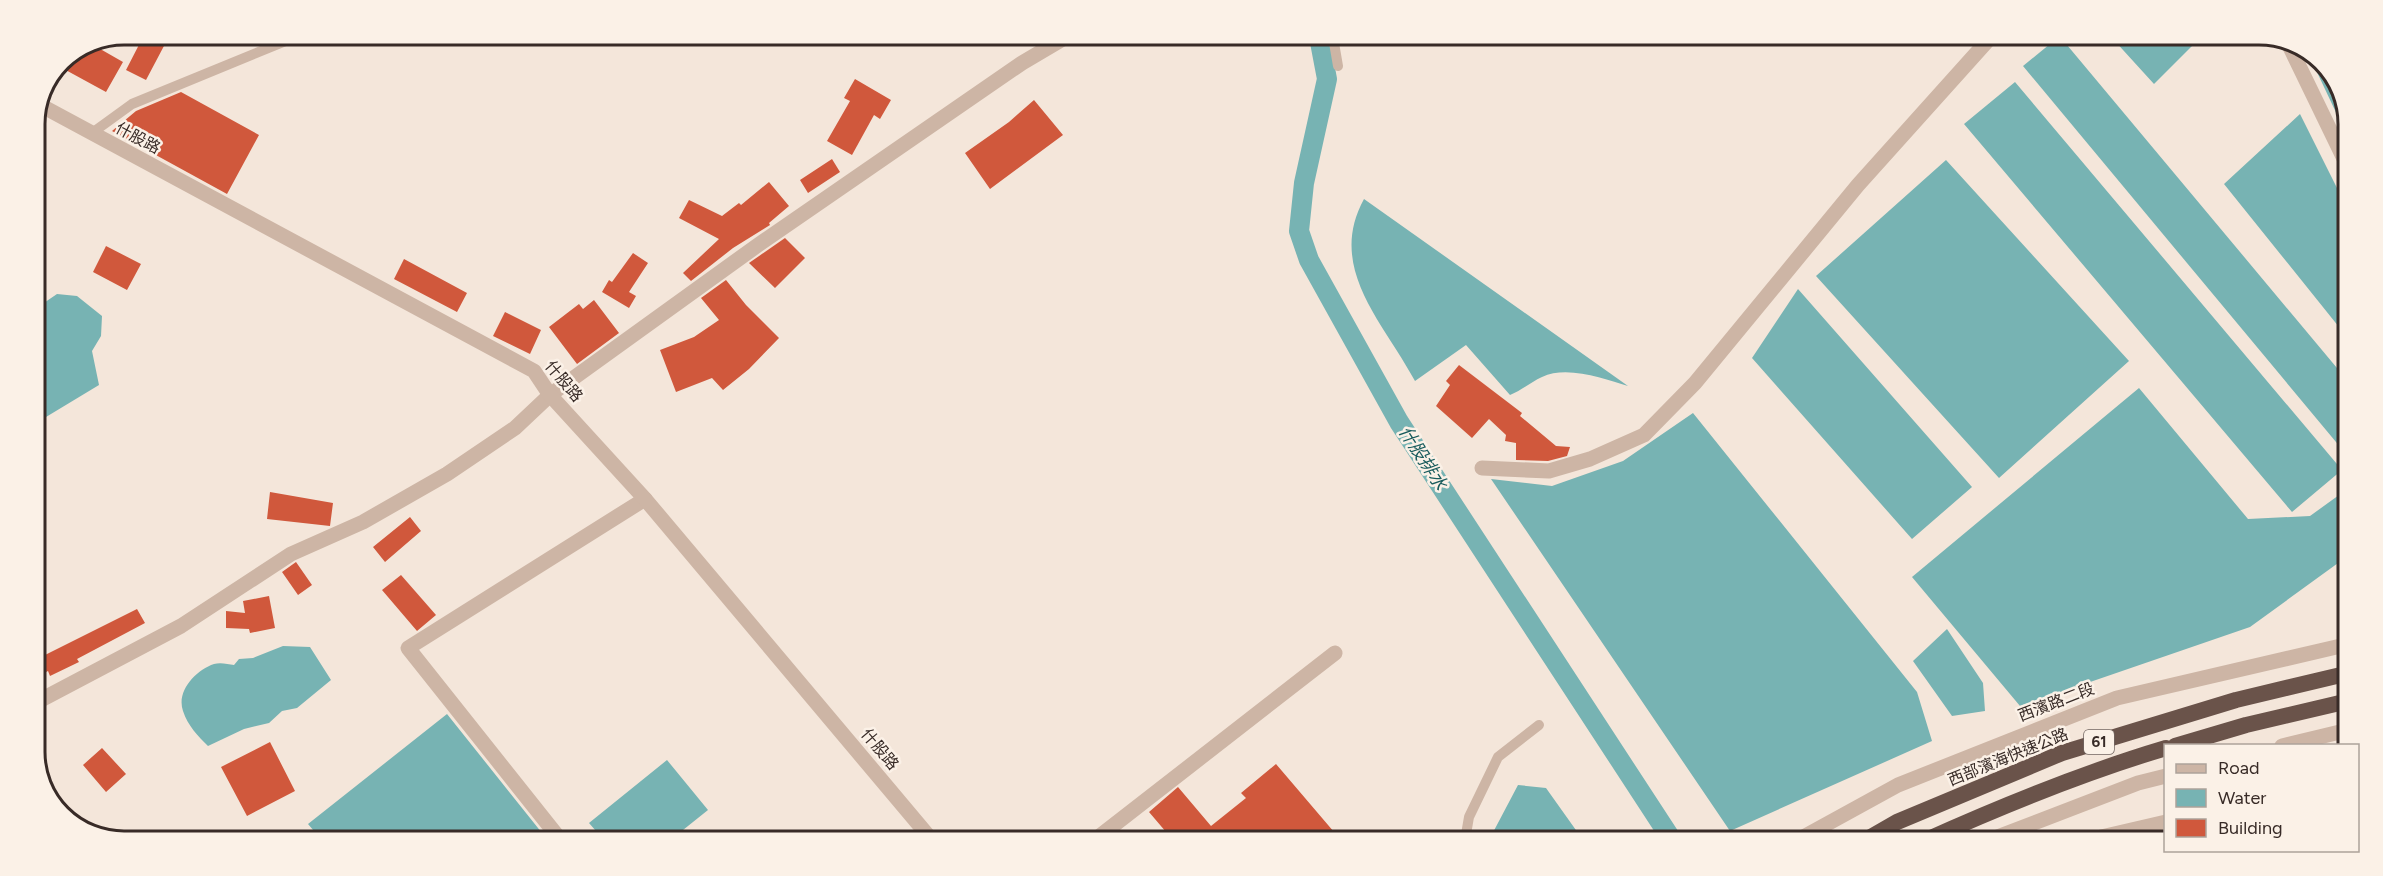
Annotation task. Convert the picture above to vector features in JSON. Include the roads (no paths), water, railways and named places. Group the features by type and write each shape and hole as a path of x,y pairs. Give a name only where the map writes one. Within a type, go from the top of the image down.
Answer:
{"highway":[{"name":"西部濱海快速公路","path":"1881,831 1897,822 2062,753 2236,700 2338,676"},
{"path":"2182,744 2246,725 2338,703"},
{"name":"61","path":"1947,831 2035,792 2095,769 2164,749"}],"street":[{"path":"45,698 181,626 291,554 363,522 447,474 515,428 550,395 758,245 1051,45"},
{"path":"1482,468 1549,471 1590,459 1644,435 1695,383 1858,185 1985,45"},
{"path":"2294,53 2338,138"},
{"name":"什股路","path":"47,109 534,371 550,395 645,498 924,831"},
{"path":"553,831 408,648 645,498"},
{"name":"西濱路二段","path":"1813,831 1898,785 2117,698 2338,647"},
{"path":"1106,831 1335,653"},
{"path":"2290,744 2338,732"},
{"path":"2013,831 2138,783 2164,776"},
{"path":"2127,831 2164,822"}],"lane":[{"path":"92,133 132,104 276,45"},
{"path":"1334,45 1338,66"},
{"path":"1467,831 1469,817 1498,757 1539,724"}],"water":[{"path":"2049,45 2067,45 2338,369 2338,444 2023,66"},
{"path":"2118,45 2193,45 2154,84"},
{"path":"2315,68 2334,98 2338,116"},
{"path":"2015,82 2338,465 2338,473 2292,512 1964,124"},
{"path":"2300,114 2338,190 2338,326 2224,184"},
{"path":"1946,160 2129,361 1999,478 1816,276"},
{"path":"1364,199 1628,386 1586,374 1563,372 1542,377 1510,395 1466,345 1415,381 1375,316 1355,272 1352,248 1354,224"},
{"path":"1798,289 1972,487 1912,539 1752,358"},
{"path":"57,294 77,296 102,316 101,336 92,351 99,385 46,417 45,417 45,302"},
{"path":"2139,388 2248,519 2310,516 2338,496 2338,563 2250,627 2020,706 1912,577"},
{"path":"1693,413 1917,692 1932,741 1730,831 1491,479 1552,486 1623,461"},
{"path":"1947,629 1983,683 1985,711 1952,716 1913,661"},
{"path":"283,646 310,647 331,680 297,708 282,711 269,723 244,729 208,746 190,726 183,711 182,696 189,682 194,676 214,664 234,665 239,659 253,658"},
{"path":"447,714 540,831 314,831 308,824"},
{"path":"667,760 708,810 682,831 596,831 589,823"},
{"path":"1518,785 1546,788 1577,831 1494,831"}],"waterway":[{"name":"什股排水","path":"1321,45 1327,79 1304,183 1299,231 1309,260 1399,422 1666,831"}]}
